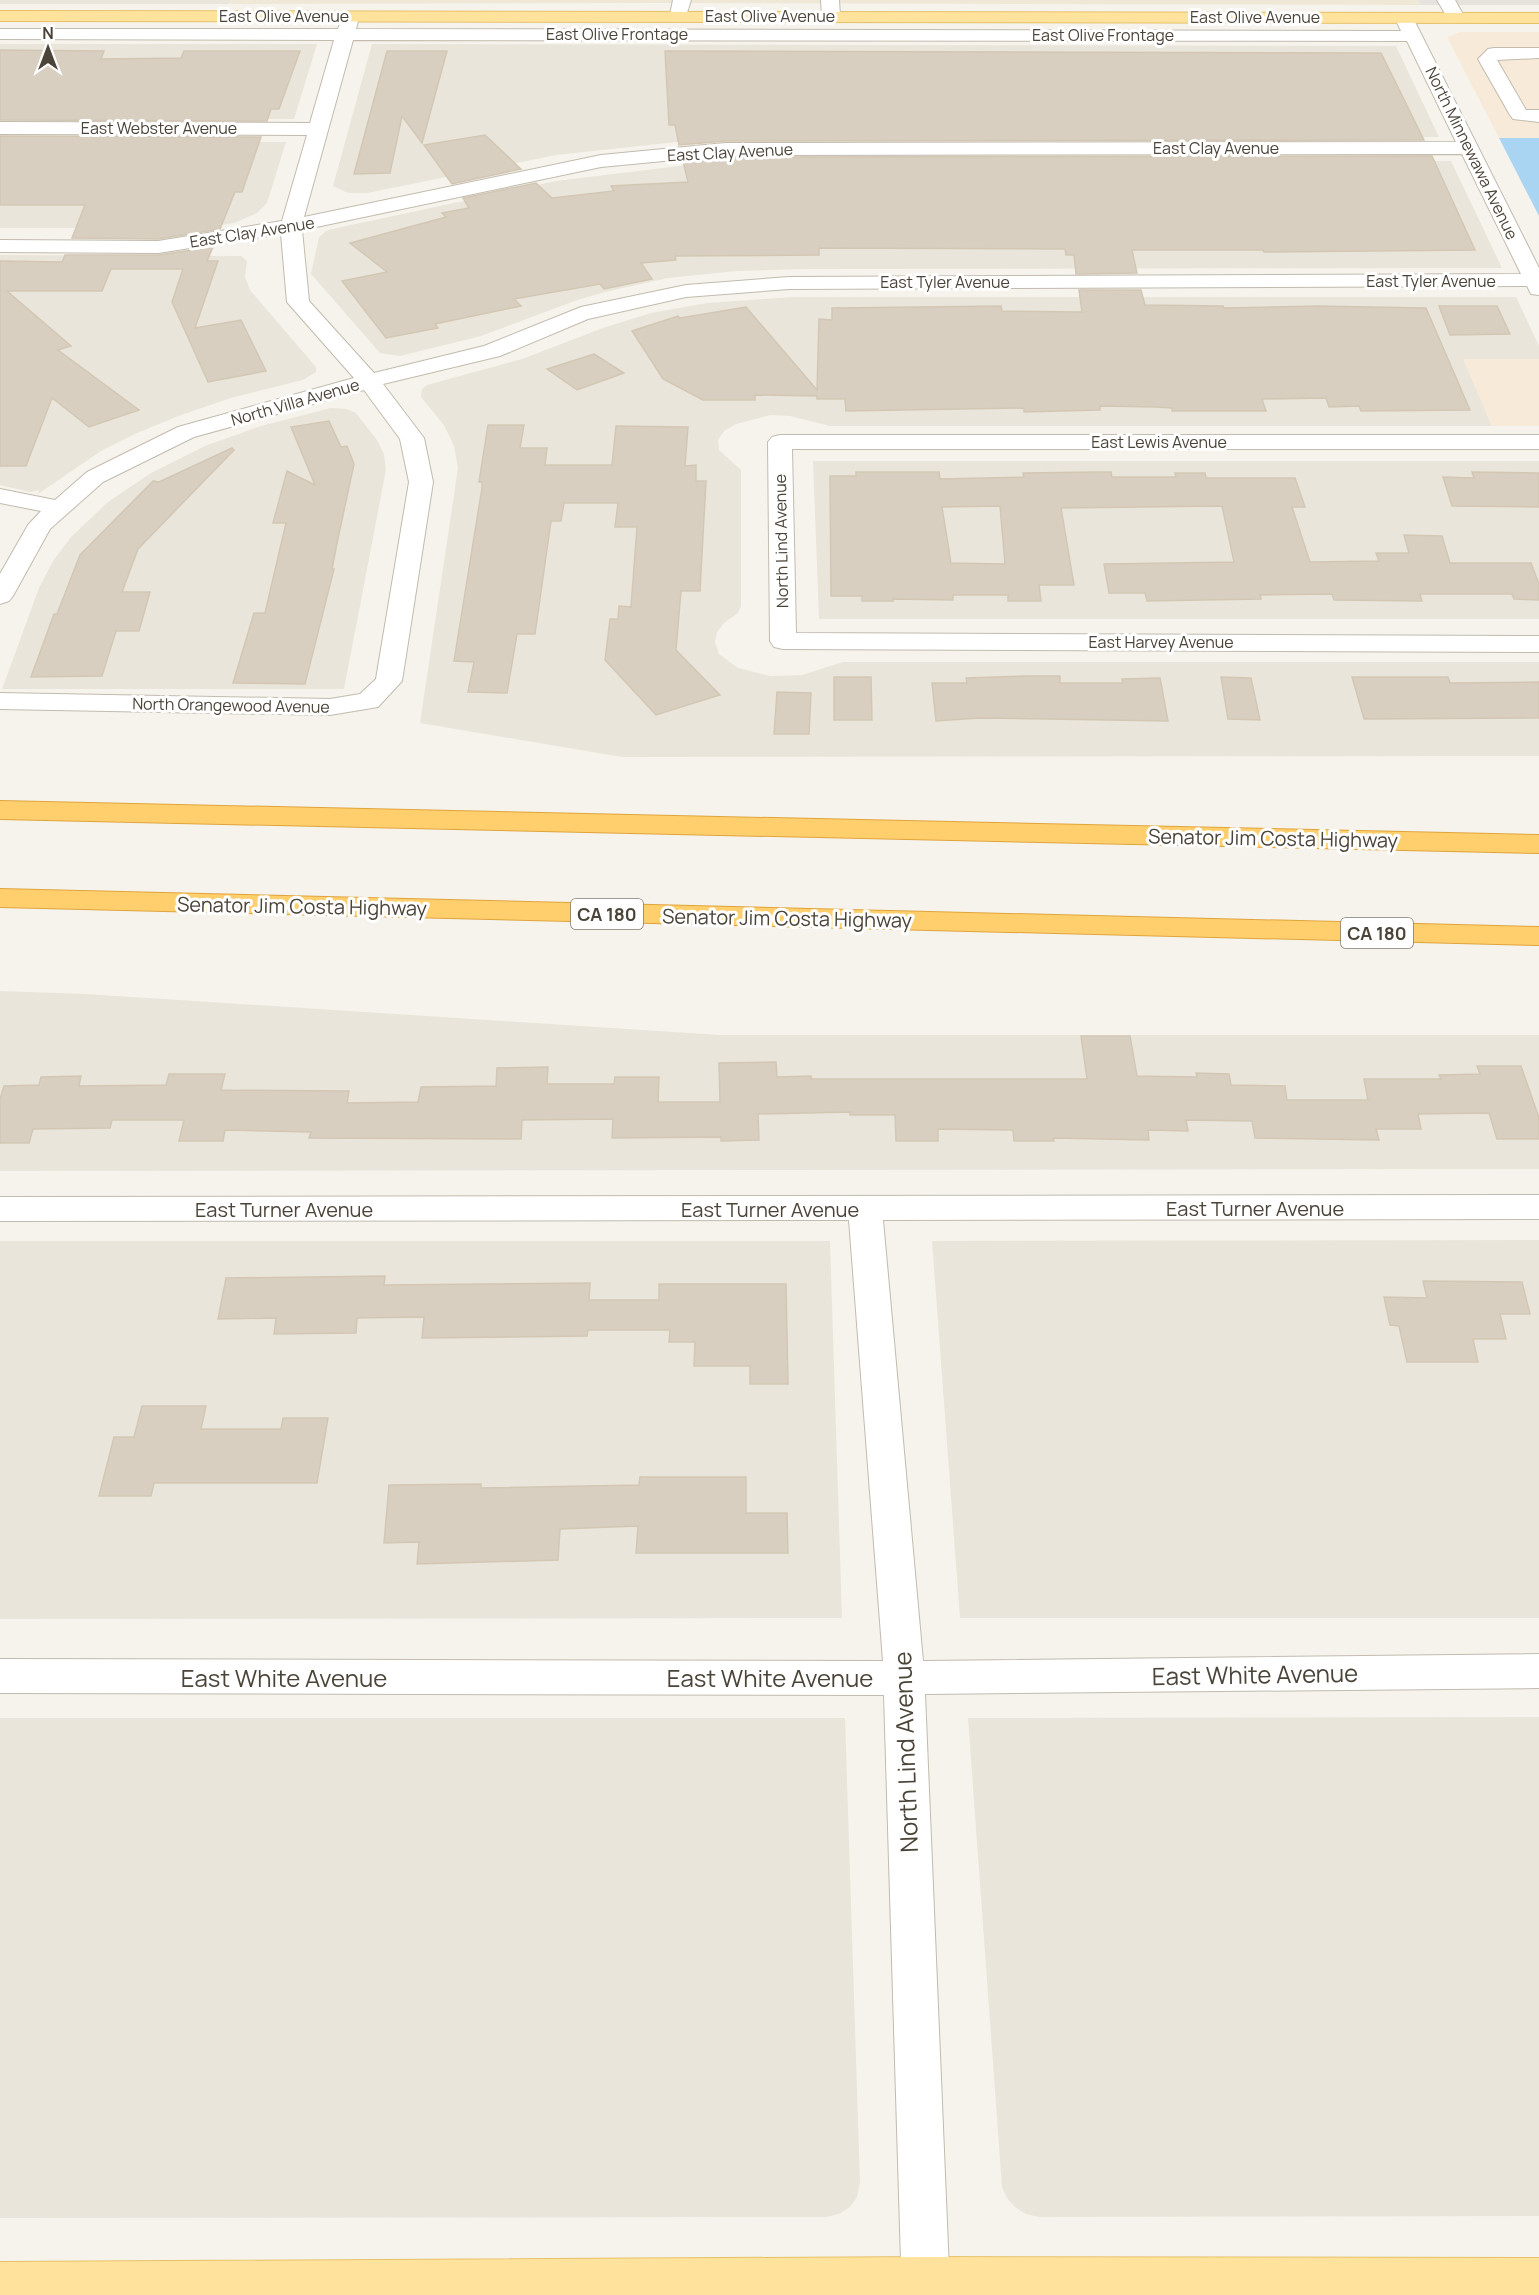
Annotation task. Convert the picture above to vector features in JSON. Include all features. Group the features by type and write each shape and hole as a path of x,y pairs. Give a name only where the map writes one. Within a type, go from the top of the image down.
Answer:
{"highway":[{"path":"0,791 359,817"},
{"name":"Senator Jim Costa Highway","path":"0,810 1539,844"},
{"name":"Senator Jim Costa Highway","path":"0,898 1539,936"}],"main road":[{"name":"East Olive Avenue","path":"0,16 347,25 681,8 830,8 1409,27 1456,18 1539,18"},
{"path":"0,2286 926,2288 1539,2282"}],"street":[{"path":"1446,0 1456,18"},
{"name":"East Olive Frontage","path":"0,34 347,25 1409,27"},
{"name":"North Villa Avenue","path":"0,596 40,525 95,477 186,432 369,381 298,302 291,226 347,25"},
{"name":"North Minnewawa Avenue","path":"1409,27 1537,285"},
{"path":"1539,53 1494,53 1486,59 1520,115 1539,117"},
{"name":"East Webster Avenue","path":"0,128 319,129"},
{"name":"East Clay Avenue","path":"0,246 158,247 291,226 601,161 726,149 1469,148"},
{"name":"East Tyler Avenue","path":"369,381 492,351 581,314 686,291 789,283 1537,285"},
{"name":"North Orangewood Avenue","path":"0,701 330,708 368,701 389,681 422,482 412,438 369,381"},
{"name":"East Lewis Avenue","path":"780,442 1539,442"},
{"name":"North Lind Avenue","path":"780,442 783,641"},
{"path":"0,496 60,508"},
{"name":"East Harvey Avenue","path":"783,641 1539,644"},
{"name":"East Turner Avenue","path":"0,1209 1539,1207"},
{"name":"North Lind Avenue","path":"865,1209 904,1678 926,2288"},
{"name":"East White Avenue","path":"0,1676 904,1678 1539,1671"}],"shaded area":[{"path":"0,0 231,0 229,4 0,4"},
{"path":"231,0 1418,0 1421,5 230,4"},
{"path":"1418,0 1539,0 1539,5 1421,5"},
{"path":"1460,32 1539,32 1539,138 1499,138 1447,37"},
{"path":"0,44 317,44 294,119 0,119"},
{"path":"372,44 1396,46 1439,137 799,137 695,140 556,155 367,193 348,193 333,186"},
{"path":"0,142 286,142 267,203 257,213 234,223 202,228 0,228"},
{"path":"872,161 1451,161 1502,268 737,271 668,278 609,291 577,300 481,336 400,356 380,353 311,274 319,237 328,230 556,181 687,165"},
{"path":"0,255 241,256 247,261 245,277 250,290 316,367 316,372 303,380 231,398 137,433 101,451 38,494 39,490 30,492 0,485"},
{"path":"793,297 1516,297 1539,346 1539,359 1464,359 1492,426 830,426 790,416 771,415 736,424 724,431 718,440 719,450 741,470 741,606 738,613 724,623 717,632 715,642 719,654 738,668 770,676 802,675 843,662 1539,662 1539,756 622,757 420,723 458,468 454,446 444,425 421,397 422,389 427,385 522,359 603,328 651,313 707,303"},
{"path":"1463,359 1539,359 1539,426 1492,426"},
{"path":"331,408 346,409 356,413 377,440 384,454 386,470 344,689 2,689 39,588 53,561 71,537 108,502 151,473 205,446 261,426"},
{"path":"813,461 1539,461 1539,619 819,619"},
{"path":"0,991 86,994 720,1035 1539,1035 1539,1169 0,1171"},
{"path":"1539,1240 1539,1618 960,1618 932,1241"},
{"path":"0,1241 830,1241 842,1618 0,1619"},
{"path":"1539,1717 1539,2216 1039,2217 1026,2214 1015,2207 1007,2198 1002,2187 968,1718"},
{"path":"0,1718 845,1718 860,2183 857,2197 850,2207 839,2214 826,2217 0,2218"}],"water":[{"path":"1499,138 1539,138 1539,216"}],"building":[{"path":"0,50 104,51 101,59 181,58 184,51 300,51 279,109 271,109 267,121 0,120"},
{"path":"387,51 447,51 422,143 402,116 390,173 354,174"},
{"path":"665,51 1381,53 1424,140 726,141 679,145 675,125 669,125"},
{"path":"485,135 521,169 452,184 424,145"},
{"path":"0,136 261,137 242,192 235,192 220,229 158,239 72,238 85,205 0,205"},
{"path":"1432,156 1475,250 1264,252 1263,250 1132,250 1137,273 1076,274 1074,255 1066,255 1065,249 819,248 819,255 675,256 676,260 641,263 652,279 604,289 600,284 514,299 521,306 435,324 438,328 386,338 342,281 387,272 350,243 446,217 442,213 469,208 463,198 536,183 552,198 614,191 611,186 688,182 683,161 726,157"},
{"path":"213,247 207,261 218,261 195,328 241,320 266,371 208,382 172,302 183,269 111,269 102,291 7,291 71,346 58,350 139,410 89,427 52,398 26,466 0,466 0,261 62,262 65,255 158,255"},
{"path":"1079,290 1141,290 1145,305 1223,306 1224,308 1318,306 1426,308 1470,410 1361,411 1359,406 1329,407 1326,398 1262,399 1266,411 1172,411 1172,408 1100,406 1100,410 1024,412 1024,408 846,411 845,399 817,399 817,396 755,395 755,400 703,400 663,379 632,331 678,316 680,318 746,307 817,390 819,319 832,320 832,308 1001,306 1002,311 1082,312"},
{"path":"1439,306 1497,306 1510,334 1450,335"},
{"path":"594,354 624,373 577,390 547,369"},
{"path":"329,421 341,447 347,446 354,464 332,569 334,569 305,684 233,683 254,613 265,613 286,523 273,523 287,471 315,485 291,427"},
{"path":"488,425 524,425 520,448 547,448 545,465 612,465 616,426 688,427 685,466 696,465 696,481 706,481 700,591 681,591 676,650 720,695 656,715 605,660 610,619 618,619 619,606 631,607 637,527 615,527 618,503 564,503 561,521 551,521 535,634 517,634 507,693 468,692 474,662 454,661 482,488 482,482 479,482"},
{"path":"232,448 234,450 138,549 122,592 150,592 139,631 116,631 102,676 31,677 54,614 57,614 80,555 153,481 159,482"},
{"path":"856,472 939,472 940,479 1024,477 1023,473 1111,472 1112,477 1176,477 1175,473 1205,473 1206,478 1295,478 1305,507 1292,507 1310,562 1379,561 1376,553 1409,553 1404,535 1442,536 1450,563 1531,563 1539,584 1539,600 1514,599 1512,594 1420,594 1422,601 1334,600 1332,594 1260,595 1261,599 1147,601 1145,593 1109,593 1104,564 1234,562 1222,506 1061,508 1074,585 1039,585 1041,601 1008,601 1008,595 953,595 953,600 893,599 893,601 862,601 862,596 831,596 830,476 856,476","holes":["1000,506 1005,564 951,563 942,507"]},
{"path":"1472,472 1539,473 1539,507 1452,506 1443,477 1474,478"},
{"path":"1060,676 1060,683 1123,683 1122,679 1160,678 1168,721 979,718 936,721 932,683 967,683 966,678"},
{"path":"834,677 871,677 872,720 834,720"},
{"path":"1221,677 1251,678 1260,720 1228,719"},
{"path":"1352,677 1448,677 1450,683 1539,682 1539,718 1364,719"},
{"path":"777,692 811,693 809,734 774,734"},
{"path":"1081,1036 1130,1036 1137,1076 1197,1077 1196,1073 1229,1074 1231,1085 1285,1086 1287,1100 1368,1100 1364,1079 1441,1079 1439,1075 1480,1074 1477,1066 1521,1066 1539,1118 1539,1139 1497,1139 1489,1113 1418,1114 1421,1129 1376,1129 1379,1140 1255,1138 1252,1121 1186,1120 1188,1131 1148,1130 1149,1140 1053,1138 1054,1141 1014,1141 1013,1130 938,1129 938,1141 896,1141 895,1115 850,1115 850,1112 758,1114 759,1140 721,1141 721,1137 612,1138 613,1119 522,1120 521,1139 309,1138 311,1132 225,1130 223,1141 179,1141 184,1120 112,1120 110,1128 33,1129 29,1143 0,1143 0,1099 4,1086 39,1085 41,1077 81,1076 79,1086 166,1085 169,1074 225,1074 221,1090 349,1091 347,1103 418,1102 421,1087 496,1086 497,1068 548,1067 547,1084 614,1084 615,1077 659,1077 658,1102 720,1102 719,1063 776,1062 777,1077 811,1076 811,1079 1087,1079"},
{"path":"385,1276 384,1285 590,1283 589,1300 659,1300 659,1284 786,1284 788,1384 750,1384 750,1366 694,1366 695,1342 669,1342 670,1330 588,1330 587,1336 422,1338 424,1317 357,1318 356,1333 274,1334 276,1318 218,1319 226,1278"},
{"path":"1423,1281 1522,1282 1530,1314 1500,1314 1506,1339 1473,1339 1478,1362 1407,1362 1399,1326 1390,1325 1384,1297 1427,1298"},
{"path":"142,1406 206,1406 201,1429 281,1429 283,1418 328,1418 317,1483 154,1483 151,1496 99,1496 114,1437 134,1437"},
{"path":"640,1477 746,1477 746,1513 787,1513 788,1553 636,1553 638,1526 560,1529 558,1560 417,1564 419,1542 384,1543 389,1485 481,1484 481,1488 639,1485"}]}
